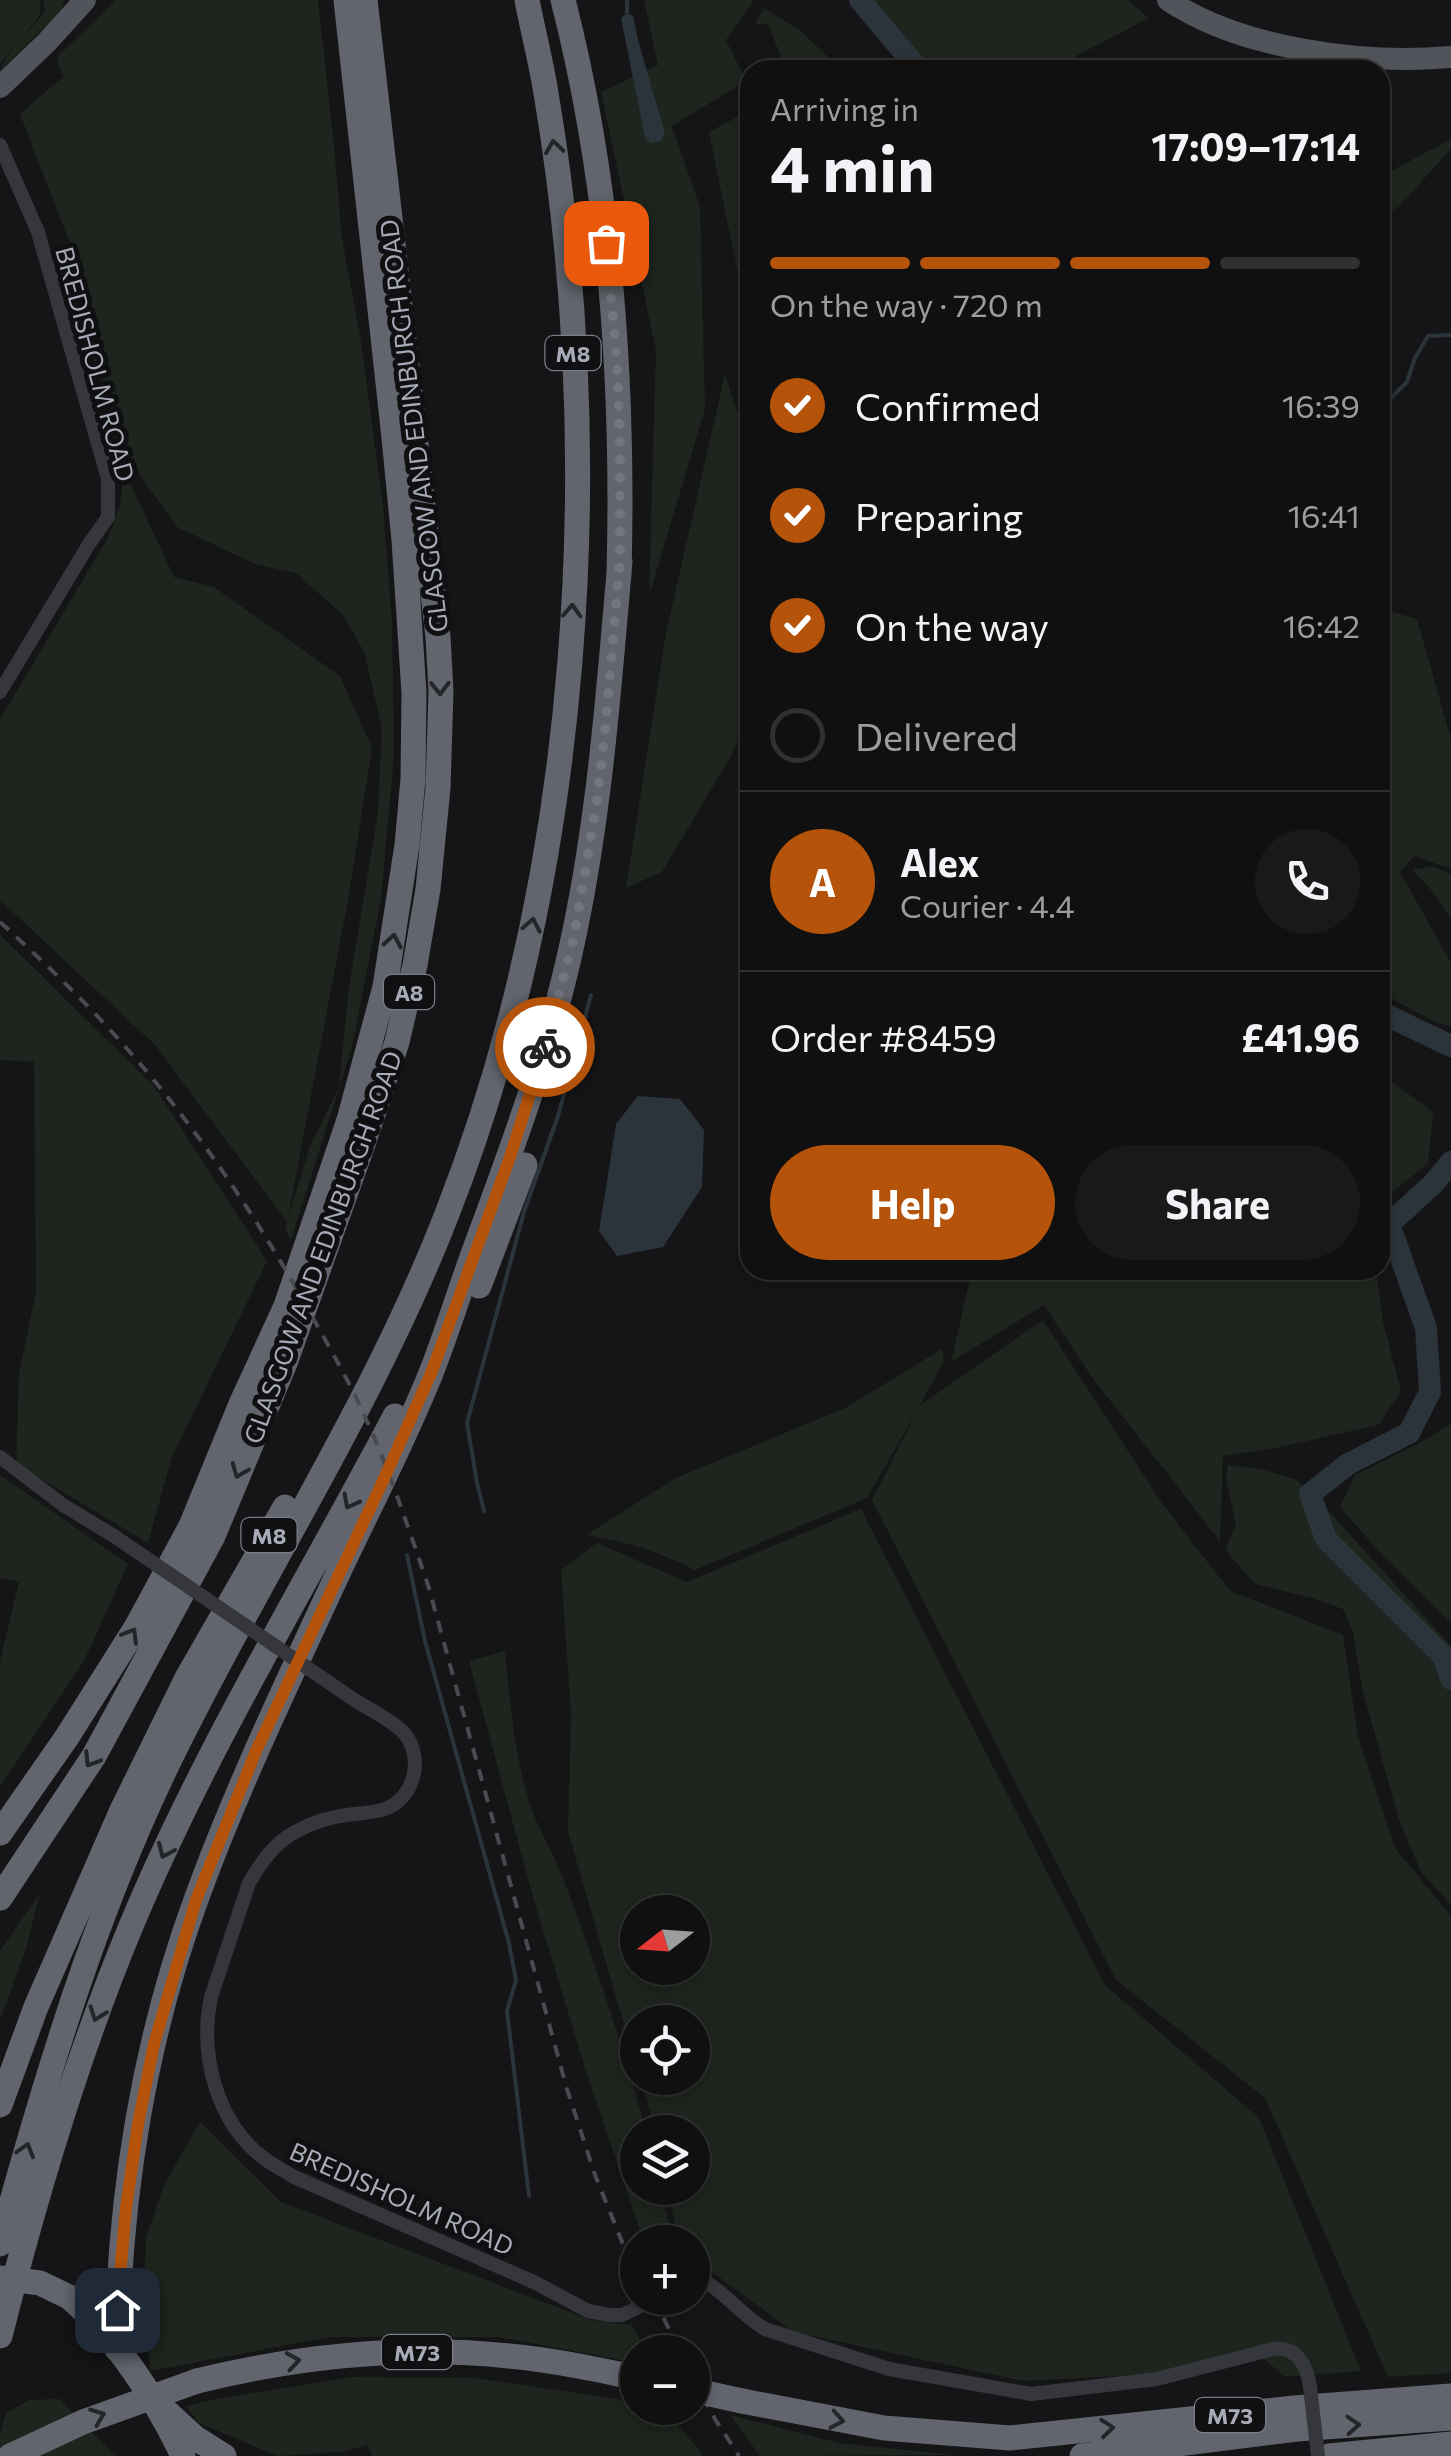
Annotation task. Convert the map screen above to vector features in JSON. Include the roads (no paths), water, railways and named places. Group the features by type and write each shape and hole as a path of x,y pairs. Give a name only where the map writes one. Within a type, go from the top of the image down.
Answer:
{"highway":[{"name":"GLASGOW AND EDINBURGH ROAD","path":"0,1833 117,1657 191,1526 286,1306 349,1120 385,987 407,845 413,780 414,693 404,540 360,117 342,0"},
{"name":"GLASGOW AND EDINBURGH ROAD","path":"0,1898 94,1756 213,1536 285,1363 362,1147 398,1042 416,965 438,788 440,673 434,585 365,0"},
{"name":"M8","path":"0,2244 42,2094 85,1962 170,1760 338,1446 446,1217 482,1116 520,978 558,779 570,646 577,488 570,287 546,91 527,0"},
{"name":"M8","path":"286,1685 404,1462 502,1229 542,1111 586,941 615,742 620,442 606,243 582,86 562,0"},
{"name":"M8","path":"117,2349 117,2310 133,2150 154,2044 196,1900 256,1751 432,1371 532,1095 574,937 604,741 620,561"},
{"name":"M8","path":"4,2096 42,1992 146,1759 332,1425 408,1272 472,1114 520,978"},
{"name":"M8","path":"0,2336 51,2150 132,1923 205,1766 340,1521 423,1363 472,1259"},
{"name":"M8","path":"4,2096 161,1754 256,1594"},
{"path":"0,2278 40,2283 69,2297 99,2325 163,2418 182,2456"},
{"name":"M73","path":"10,2456 83,2422 197,2381 322,2357 435,2352 509,2356 620,2374"},
{"path":"141,2384 174,2420 224,2456"},
{"name":"M73","path":"710,2394 884,2428 1010,2438 1451,2396"},
{"name":"M73","path":"1082,2456 1297,2429 1451,2418"},
{"path":"1329,2456 1451,2446"},
{"path":"1397,2456 1451,2446"}],"main road":[{"path":"0,87 84,0"},
{"path":"1168,0 1188,14 1285,46 1340,56 1451,57"}],"street":[{"name":"BREDISHOLM ROAD","path":"0,145 43,249 108,479 108,517 0,692"},
{"name":"BREDISHOLM ROAD","path":"0,1457 63,1505 356,1700 409,1741 415,1761 412,1783 403,1797 391,1807 334,1817 295,1832 272,1850 248,1884 208,2014 207,2053 225,2110 265,2160 292,2176 519,2275 588,2311 622,2315"},
{"path":"710,2284 748,2319 801,2342 889,2369 1031,2394 1157,2378 1282,2348 1292,2352 1308,2369 1318,2456"}],"waterway":[{"path":"627,0 627,13"},
{"path":"860,0 911,60"},
{"path":"1390,399 1407,382 1428,336 1451,335"},
{"path":"484,1511 467,1423 524,1212 558,1116 591,995"},
{"path":"1390,1017 1451,1046"},
{"path":"1390,1223 1451,1162"},
{"path":"1390,1227 1426,1328 1430,1392 1409,1433 1348,1464 1310,1494 1326,1539 1444,1657 1451,1679"},
{"path":"407,1555 425,1641 509,1943 516,1980 507,2011 529,2196"}],"railway":[{"path":"0,922 114,1034 200,1140 284,1267 360,1406 428,1585 567,2089 620,2237"},
{"path":"662,2315 672,2335"},
{"path":"710,2410 739,2456"}]}
